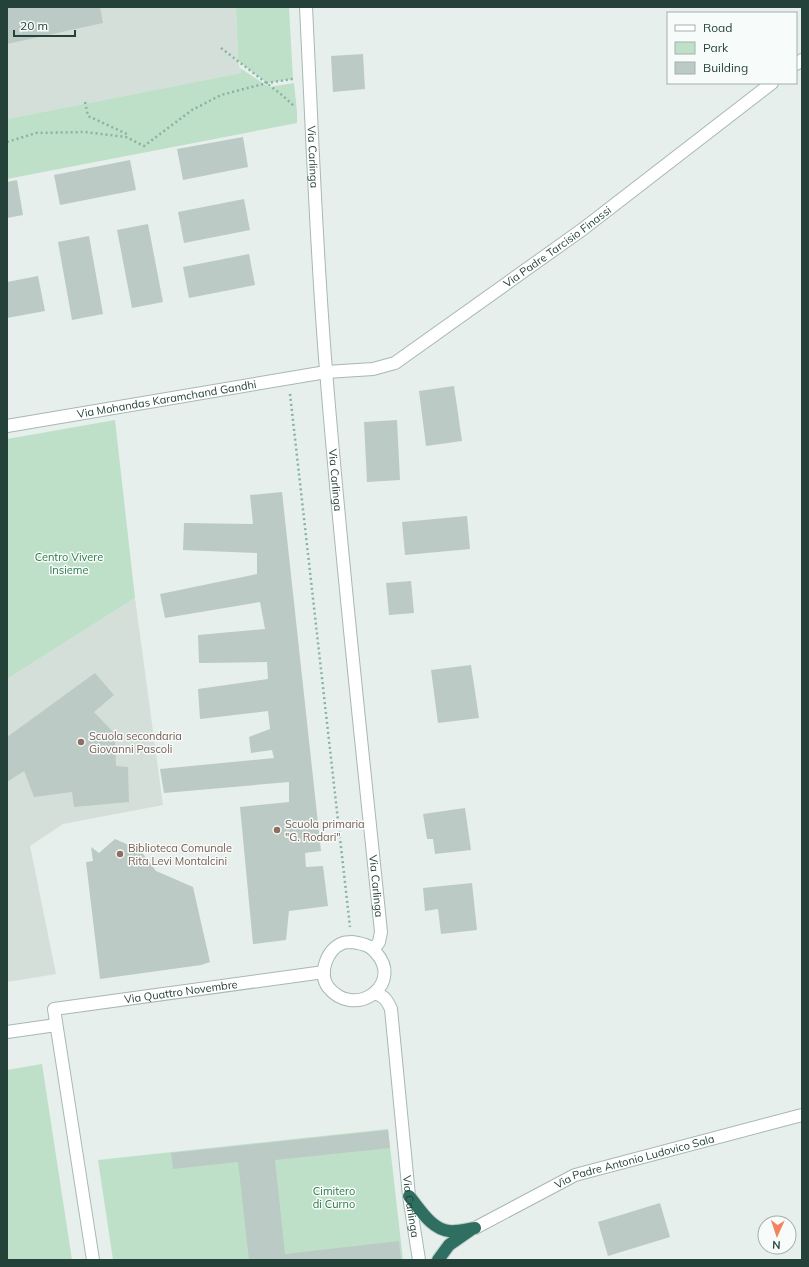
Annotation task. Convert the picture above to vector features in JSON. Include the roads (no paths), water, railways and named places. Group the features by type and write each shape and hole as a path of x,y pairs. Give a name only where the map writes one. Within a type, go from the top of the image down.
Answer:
{"highway":[{"path":"409,1196 431,1223 441,1229 454,1231 474,1228"},
{"path":"438,1260 449,1245 474,1228"}],"street":[{"name":"Via Carlinga","path":"306,7 315,205 326,372 381,932 379,942 374,949"},
{"name":"Via Padre Tarcisio Finassi","path":"326,372 373,369 395,363 583,229 771,84"},
{"name":"Via Mohandas Karamchand Gandhi","path":"7,426 326,372"},
{"path":"343,943 363,943 374,949 383,963 385,970 383,979 375,993 363,1000 350,1001 340,997 325,983 324,972 328,957 331,952 343,943"},
{"name":"Via Quattro Novembre","path":"93,1260 54,1009 324,972"},
{"name":"Via Carlinga","path":"375,993 383,996 388,1002 390,1008 409,1196 419,1260"},
{"path":"7,1032 56,1025"},
{"name":"Via Padre Antonio Ludovico Sala","path":"474,1228 575,1175 802,1115"}],"place":[{"name":"Scuola secondaria Giovanni Pascoli","path":"81,742"},
{"name":"Scuola primaria \"G. Rodari\"","path":"277,830"},
{"name":"Biblioteca Comunale Rita Levi Montalcini","path":"120,854"}],"park label":[{"name":"Centro Vivere Insieme","path":"69,563"},
{"name":"Cimitero di Curno","path":"334,1197"}]}
